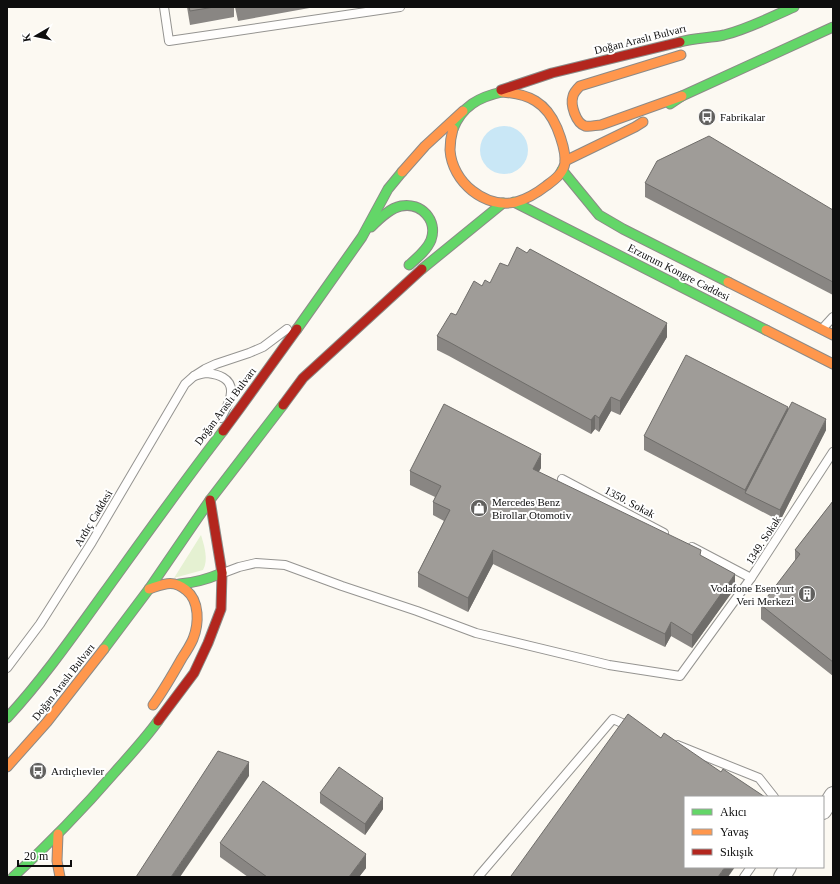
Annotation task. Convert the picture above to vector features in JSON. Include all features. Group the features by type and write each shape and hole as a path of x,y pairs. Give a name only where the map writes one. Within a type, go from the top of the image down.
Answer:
{"main road":[{"name":"Doğan Araslı Bulvarı","path":"491,94 552,73 692,39 724,35 753,25 794,7"},
{"path":"689,52 580,86 574,92 571,101 577,120 584,126 601,125 682,96 833,27"},
{"path":"701,48 724,35"},
{"path":"564,165 558,131 554,121 541,104 522,94 502,92 491,94 471,104 463,111 457,120 450,142 450,153 457,174 472,191 492,201 503,203 514,202 524,200 534,195 558,176 564,165 635,127 682,96"},
{"name":"Doğan Araslı Bulvarı","path":"7,718 69,642 193,469 240,408 362,237 388,189 425,146 463,111"},
{"name":"Erzurum Kongre Caddesi","path":"564,165 600,215 623,229 833,336"},
{"name":"Erzurum Kongre Caddesi","path":"514,202 833,364"},
{"name":"Doğan Araslı Bulvarı","path":"7,767 56,711 92,665 149,588 210,500 303,378 422,269 503,203"},
{"path":"362,237 386,214 400,206 412,206 423,210 428,214 433,224 432,237 427,247 403,270"},
{"path":"303,378 327,344"},
{"path":"13,877 86,806 147,736 194,673 208,643 221,609 222,573 210,500"},
{"path":"149,588 167,583 192,583 208,579 222,573"},
{"path":"148,712 178,666 192,640 197,625 195,602 191,594 179,584"},
{"path":"34,869 34,858 54,825"},
{"path":"58,834 57,861 60,877"}],"street":[{"path":"824,810 833,795"},
{"path":"782,877 787,868"}],"lane":[{"path":"164,7 169,41 400,7"},
{"name":"Ardıç Caddesi","path":"7,668 40,624 92,542 185,384 204,369 263,347 308,313"},
{"path":"822,330 833,317"},
{"path":"193,469 222,417 230,400 232,390 229,383 221,375 205,373 194,376"},
{"name":"1349. Sokak","path":"222,573 256,563 285,566 417,611 476,633 609,665 680,676 751,578 833,452"},
{"name":"1350. Sokak","path":"562,479 674,538"},
{"path":"688,545 751,578"},
{"path":"478,877 613,719 635,728"},
{"path":"672,743 759,778 773,796"},
{"path":"744,877 750,868"}],"green space":[{"path":"201,535 206,557 203,570 174,578"}],"water":[{"path":"504,126 513,128 521,133 526,141 528,150 526,159 521,167 513,172 504,174 495,172 487,167 482,159 480,150 482,141 487,133 495,128"}],"building":[{"path":"189,7 214,7 190,11"},
{"path":"709,136 833,210 833,282 645,183 657,161"},
{"path":"517,247 527,253 530,249 667,323 620,401 611,397 599,418 595,415 591,420 437,336 451,313 456,315 474,281 482,286 485,280 490,283 500,263 508,266"},
{"path":"686,355 788,407 745,490 644,436"},
{"path":"792,402 826,419 780,510 745,493"},
{"path":"444,404 541,454 533,469 701,550 700,555 735,574 692,635 671,622 665,634 493,550 468,598 418,573 450,510 433,502 441,486 410,471"},
{"name":"Vodafone Esenyurt Veri Merkezi","path":"833,501 833,662 761,605 800,554 795,550"},
{"path":"628,714 661,738 664,733 721,772 723,769 764,796 684,796 684,868 724,868 718,877 511,876"},
{"path":"218,751 249,762 171,877 136,877"},
{"path":"339,767 383,798 365,824 320,793"},
{"path":"263,781 366,854 349,877 267,877 220,843"}],"traffic: fast":[{"path":"680,42 719,36 742,30 794,7"},
{"path":"670,104 682,96 833,27"},
{"path":"453,129 461,114 472,104 486,97 502,92"},
{"path":"562,170 599,215 623,229 728,282"},
{"path":"297,329 362,237 388,189 402,172"},
{"path":"514,202 766,330"},
{"path":"422,269 503,203"},
{"path":"371,227 389,211 401,206 408,205 415,207 426,214 430,219 432,226 433,233 431,240 418,257 409,265"},
{"path":"104,649 149,589 210,500 283,405"},
{"path":"7,718 57,657 223,431"},
{"path":"179,584 190,583 222,573"},
{"path":"13,877 53,839 91,799 158,721"}],"traffic: slow":[{"path":"681,55 580,86 573,95 572,104 576,118 585,126 591,126 601,125 682,96"},
{"path":"453,129 450,147 452,162 457,173 464,182 472,191 482,197 504,203 516,202 532,196 549,184 560,174 565,163 563,145 553,119 536,101 528,97 502,92"},
{"path":"402,172 425,146 463,111"},
{"path":"565,161 643,122"},
{"path":"728,282 833,335"},
{"path":"766,330 833,364"},
{"path":"149,589 168,584 177,584 191,595 194,600 197,613 195,633 192,642 153,705"},
{"path":"7,767 47,722 104,649"},
{"path":"58,834 57,861 60,877"}],"traffic: jam":[{"path":"501,90 552,73 680,42"},
{"path":"283,405 303,378 422,269"},
{"path":"223,431 297,329"},
{"path":"158,721 194,673 208,643 221,609 222,573 210,500"}],"place":[{"name":"Fabrikalar","path":"707,117"},
{"name":"Mercedes Benz Birollar Otomotiv","path":"479,508"},
{"name":"Vodafone Esenyurt Veri Merkezi","path":"807,594"},
{"name":"Ardıçlıevler","path":"38,771"}]}
